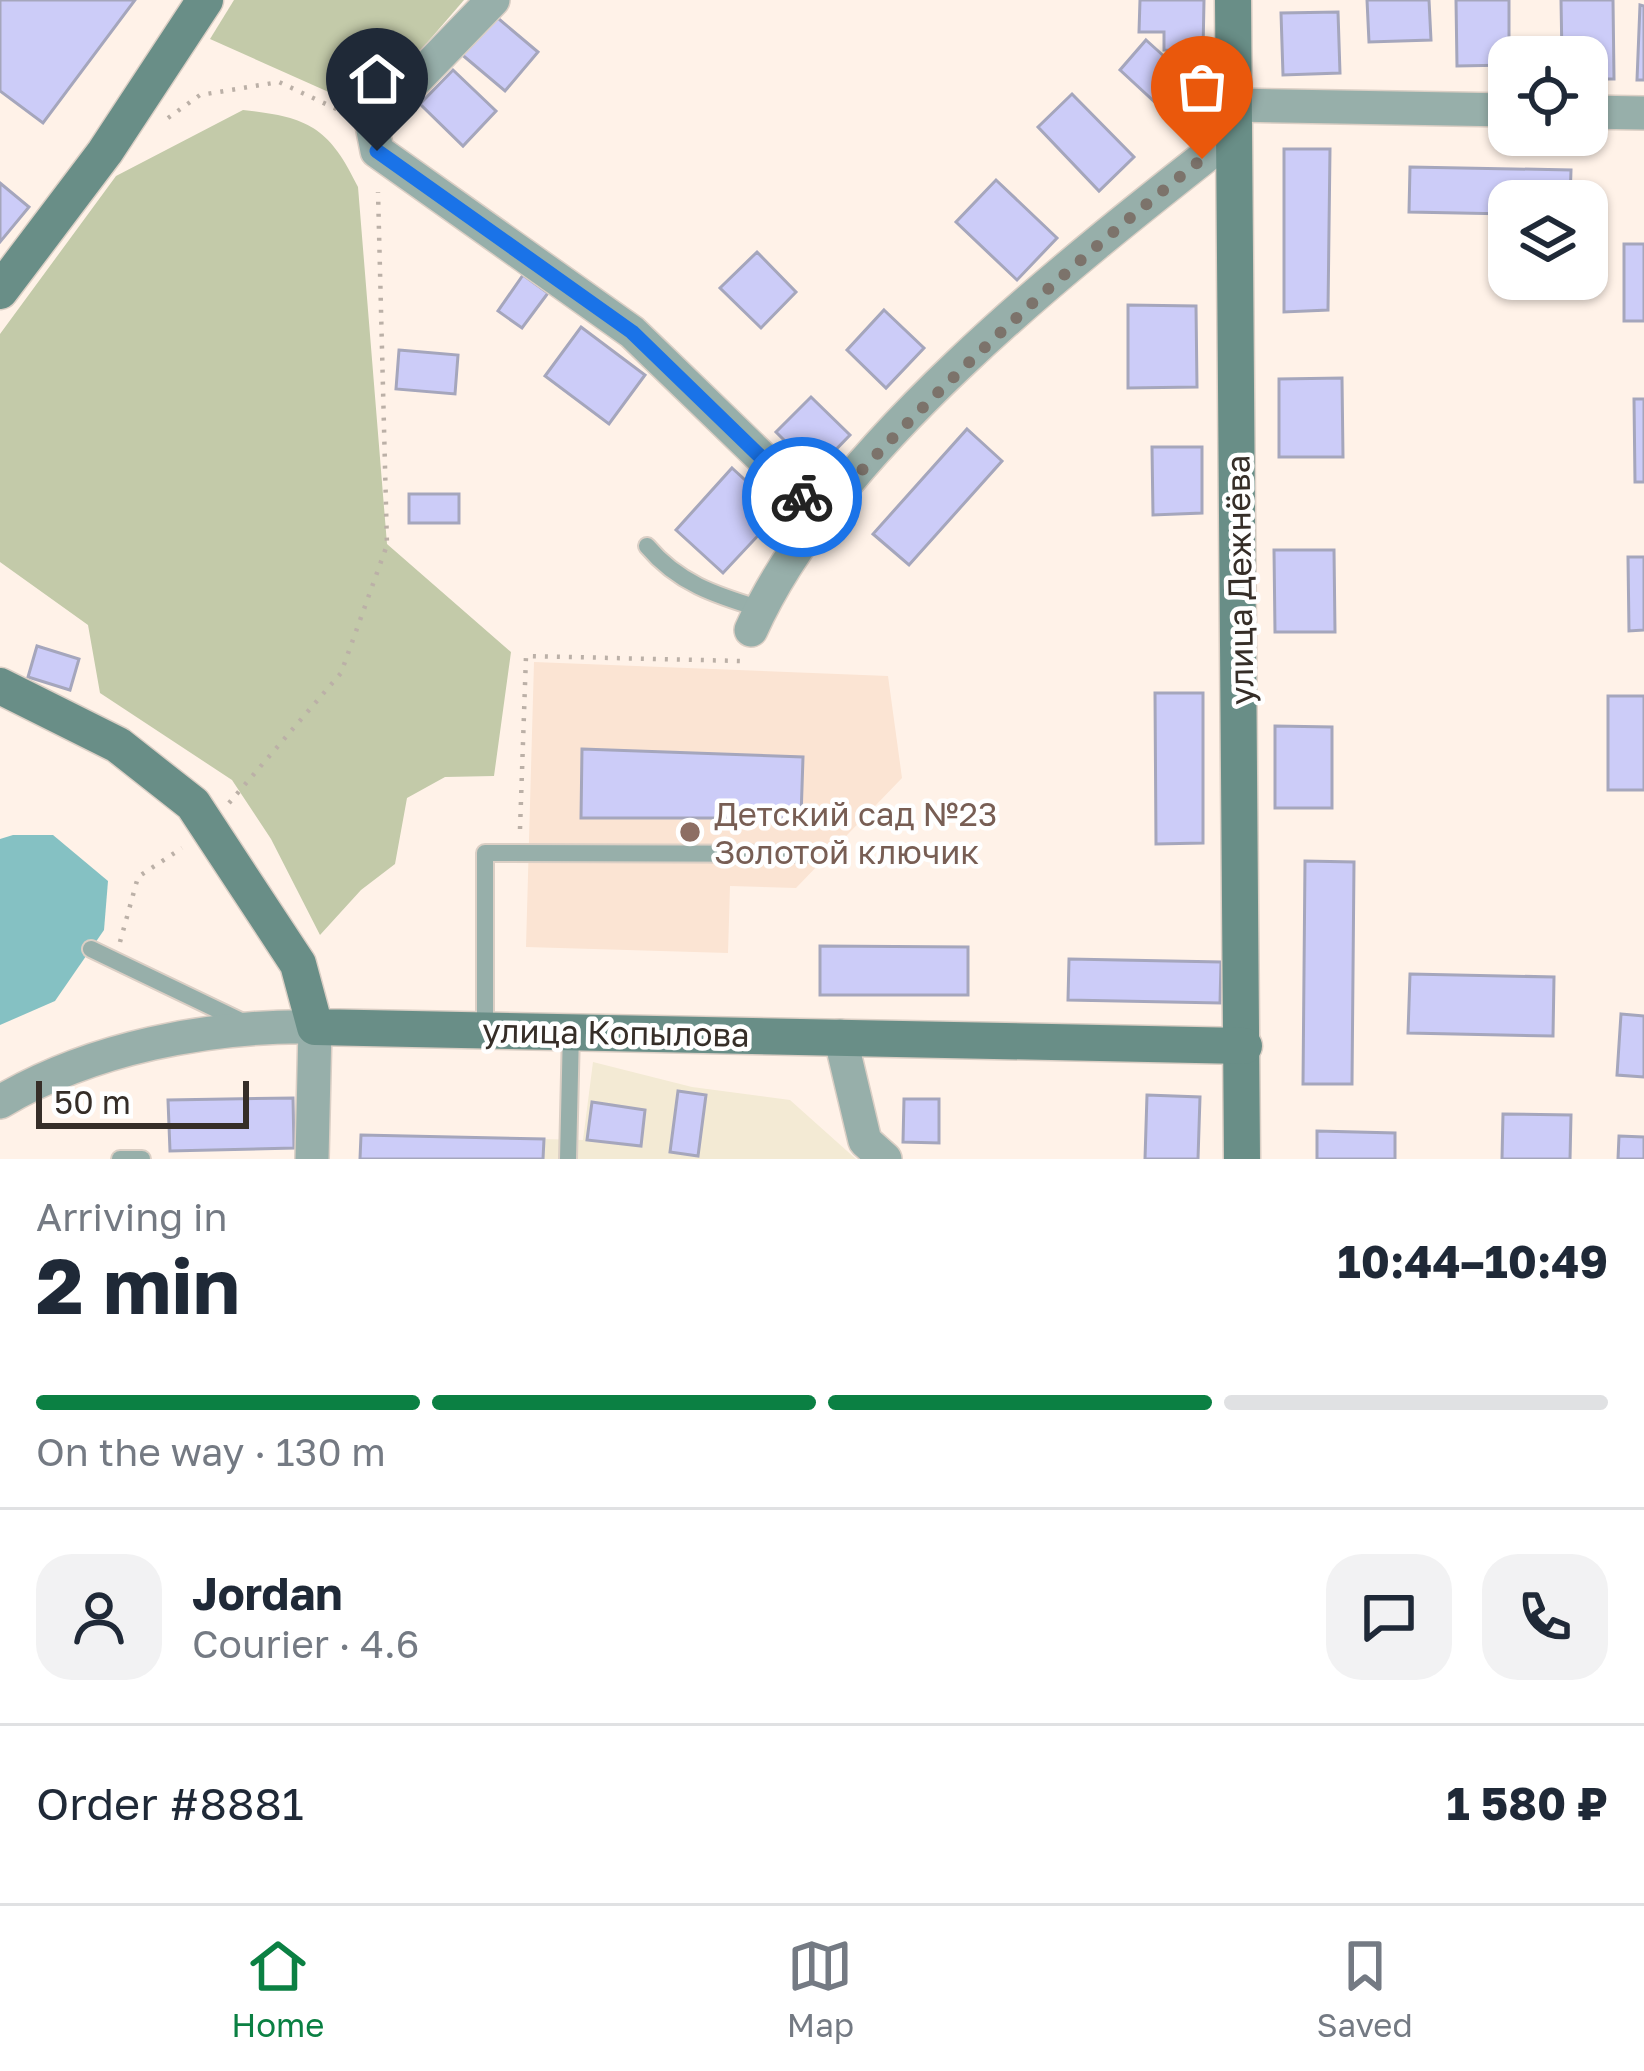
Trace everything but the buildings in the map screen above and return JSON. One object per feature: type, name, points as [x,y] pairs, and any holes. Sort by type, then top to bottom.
[{"type":"street","points":[[0,291],[105,152],[205,0]]},
{"type":"street","points":[[493,0],[374,138],[632,332],[821,514]]},
{"type":"street","name":"улица Дежнёва","points":[[1233,0],[1242,1159]]},
{"type":"street","points":[[756,619],[821,514],[940,385],[1235,119],[1488,111]]},
{"type":"street","points":[[1608,112],[1644,113]]},
{"type":"street","points":[[0,686],[118,745],[193,804],[298,964],[314,1027],[312,1159]]},
{"type":"street","name":"улица Копылова","points":[[0,1102],[46,1075],[116,1053],[257,1029],[1244,1046]]},
{"type":"street","points":[[840,1036],[865,1141],[886,1159]]},
{"type":"lane","points":[[647,546],[669,572],[756,619]]},
{"type":"lane","points":[[485,1030],[485,853],[806,854]]},
{"type":"lane","points":[[91,949],[257,1029]]},
{"type":"lane","points":[[568,1159],[571,1031]]},
{"type":"lane","points":[[120,1159],[142,1159]]},
{"type":"path","points":[[112,959],[128,929],[137,877],[207,826],[280,749],[341,673],[388,544],[374,138],[279,82],[200,95],[154,128]]},
{"type":"path","points":[[519,853],[526,656],[751,662],[756,619]]},
{"type":"shaded area","name":"Детский сад №23 Золотой ключик","points":[[534,662],[888,676],[902,778],[796,888],[730,886],[728,953],[526,947]]},
{"type":"shaded area","points":[[593,1062],[692,1087],[790,1100],[856,1159],[360,1159],[361,1135],[583,1140]]},
{"type":"green space","points":[[234,0],[464,0],[369,110],[210,39]]},
{"type":"green space","points":[[243,110],[284,117],[314,129],[337,151],[358,187],[387,544],[511,652],[494,776],[445,777],[407,798],[395,864],[361,890],[320,935],[271,839],[232,780],[100,693],[88,625],[0,562],[0,334],[116,176]]},
{"type":"water","points":[[53,835],[108,881],[104,930],[55,1001],[0,1025],[0,839]]},
{"type":"way so far","points":[[802,497],[821,514],[940,385],[1103,237],[1202,159]]},
{"type":"place","name":"Детский сад №23 Золотой ключик","points":[[690,832]]},
{"type":"route","points":[[377,151],[632,332],[802,497]]}]
